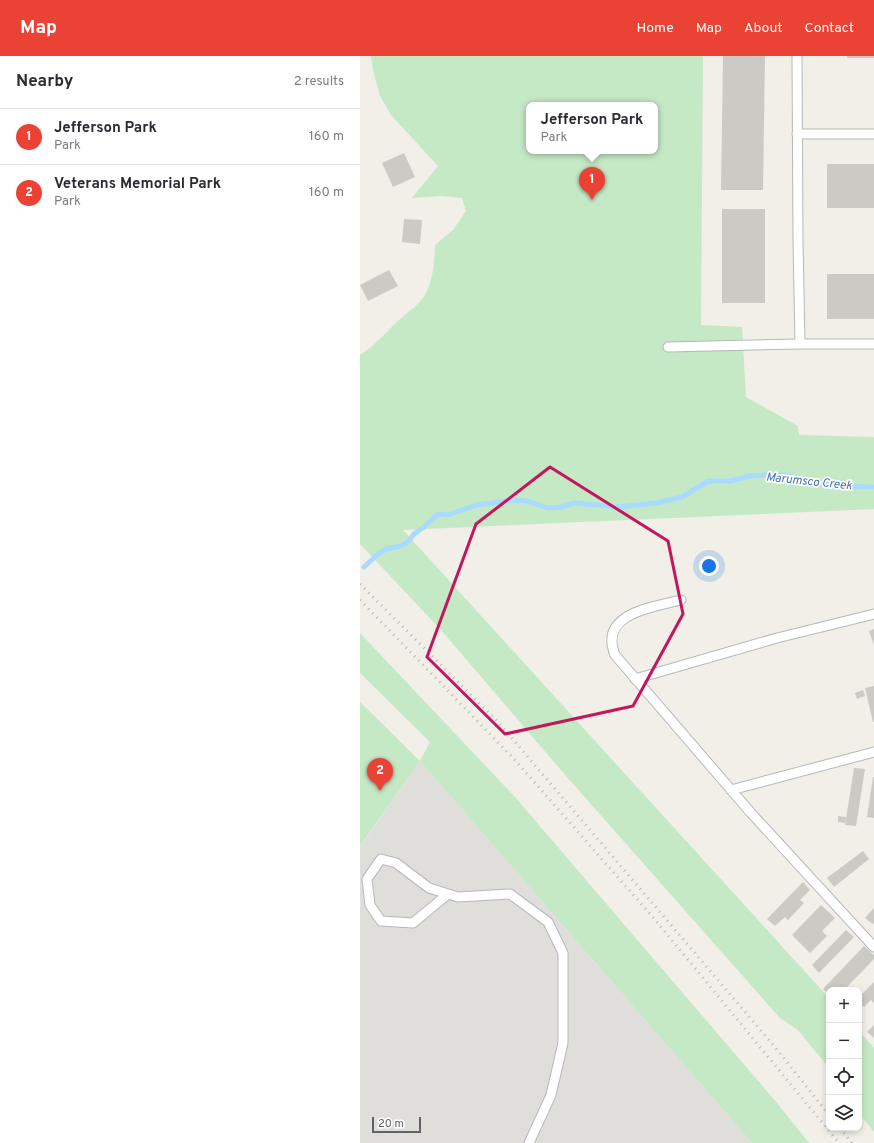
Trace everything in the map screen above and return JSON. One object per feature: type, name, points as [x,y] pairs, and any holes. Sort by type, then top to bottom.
[{"type":"lane","points":[[797,56],[800,344]]},
{"type":"lane","points":[[797,134],[874,134]]},
{"type":"lane","points":[[668,347],[874,344]]},
{"type":"lane","points":[[681,600],[633,613],[624,618],[616,626],[612,636],[613,651],[618,660],[731,790],[874,947]]},
{"type":"lane","points":[[635,679],[777,638],[874,614]]},
{"type":"lane","points":[[731,790],[874,752]]},
{"type":"lane","points":[[448,894],[412,923],[381,921],[370,905],[367,879],[381,859],[396,863],[429,888],[458,897],[510,894],[548,922],[563,954],[563,1043],[551,1095],[529,1143]]},
{"type":"highlighted area","points":[[550,467],[668,541],[683,614],[633,706],[505,734],[427,657],[476,524]]},
{"type":"shaded area","points":[[420,761],[752,1143],[360,1143],[360,847]]},
{"type":"green space","points":[[371,56],[703,56],[701,325],[742,327],[746,397],[798,426],[799,435],[874,437],[874,509],[403,530],[826,995],[826,1064],[798,1030],[780,1018],[560,769],[441,630],[360,544],[360,355],[376,343],[399,320],[415,307],[425,295],[431,280],[435,245],[453,230],[466,211],[462,198],[442,196],[412,198],[438,166],[391,115],[380,96]]},
{"type":"green space","points":[[360,633],[515,797],[777,1103],[809,1143],[752,1143],[420,761],[430,742],[360,673]]},
{"type":"green space","points":[[360,702],[420,761],[360,846]]},
{"type":"green space","points":[[862,1034],[874,1048],[874,1132],[862,1117]]},
{"type":"building","points":[[723,56],[765,56],[763,190],[721,190]]},
{"type":"building","points":[[847,56],[874,56],[874,58],[847,58]]},
{"type":"building","points":[[404,153],[415,177],[393,187],[382,163]]},
{"type":"building","points":[[827,164],[874,164],[874,208],[827,208]]},
{"type":"building","points":[[722,209],[765,209],[765,303],[722,303]]},
{"type":"building","points":[[404,219],[422,220],[420,244],[402,242]]},
{"type":"building","points":[[389,270],[398,286],[368,301],[360,285]]},
{"type":"building","points":[[827,274],[874,274],[874,319],[827,319]]},
{"type":"building","points":[[874,629],[874,645],[869,631]]},
{"type":"building","points":[[874,686],[874,722],[873,722],[865,688]]},
{"type":"building","points":[[863,690],[865,696],[857,699],[855,693]]},
{"type":"building","points":[[854,768],[865,769],[856,826],[845,825]]},
{"type":"building","points":[[874,777],[874,818],[867,817]]},
{"type":"building","points":[[838,816],[846,817],[845,823],[838,822]]},
{"type":"building","points":[[863,851],[869,859],[834,887],[827,878]]},
{"type":"building","points":[[803,882],[810,890],[800,900],[804,903],[788,920],[785,917],[775,926],[767,919]]},
{"type":"building","points":[[821,905],[835,918],[822,931],[827,936],[810,953],[792,935]]},
{"type":"building","points":[[874,908],[874,923],[873,924],[865,918]]},
{"type":"building","points":[[846,930],[854,937],[819,973],[812,965]]},
{"type":"building","points":[[864,946],[874,955],[874,959],[847,987],[826,987],[826,992],[823,989]]},
{"type":"building","points":[[874,982],[874,1003],[871,1000],[864,1007],[862,1005],[862,994]]},
{"type":"building","points":[[874,1025],[874,1038],[867,1032]]},
{"type":"waterway","name":"Marumsco Creek","points":[[364,567],[386,549],[400,546],[408,542],[414,534],[438,514],[448,515],[477,505],[514,500],[527,501],[548,508],[561,507],[574,503],[618,507],[656,503],[682,497],[708,481],[730,481],[750,476],[768,475],[784,475],[837,486],[874,487]]},
{"type":"railway","points":[[360,584],[498,722],[775,1047],[826,1111]]},
{"type":"railway","points":[[360,600],[515,760],[657,922],[839,1143]]},
{"type":"railway","points":[[842,1131],[852,1143]]},
{"type":"place","name":"Jefferson Park","points":[[592,200]]},
{"type":"place","name":"Veterans Memorial Park","points":[[380,791]]}]
